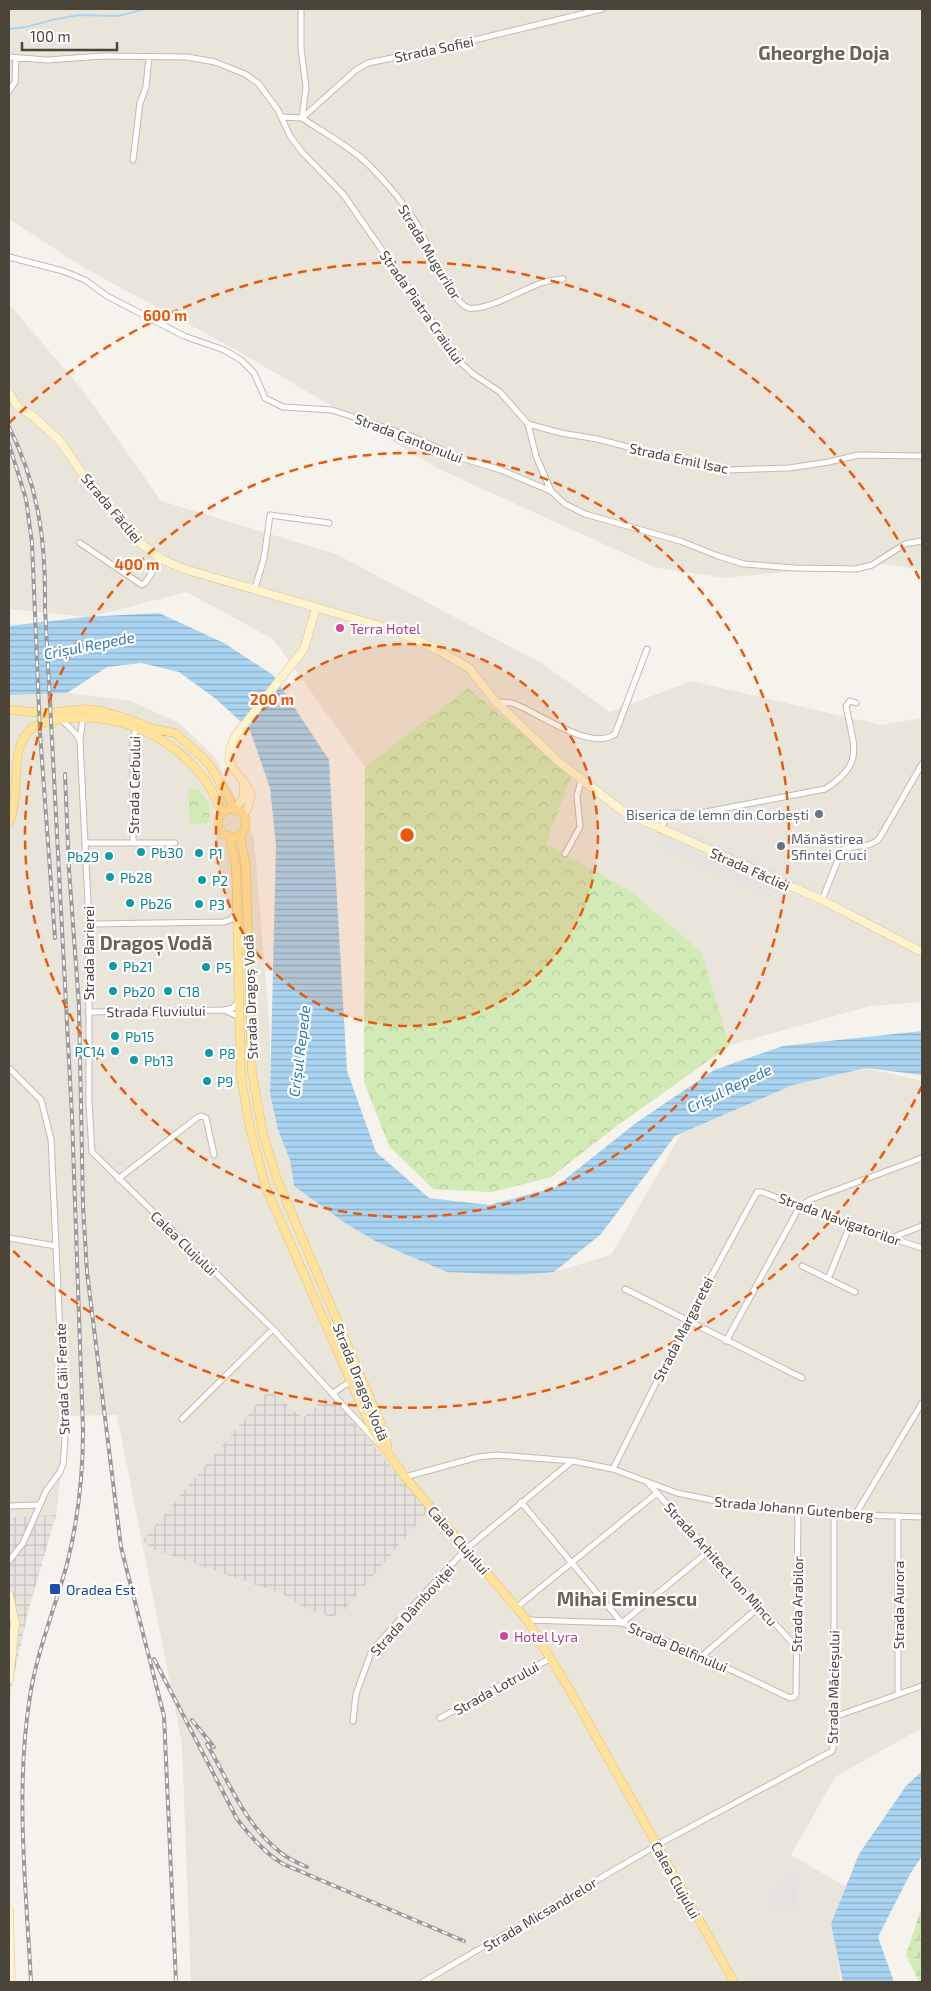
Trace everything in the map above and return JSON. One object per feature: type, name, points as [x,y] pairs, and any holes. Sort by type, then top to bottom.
[{"type":"main road","points":[[9,710],[45,713],[86,710],[102,711],[132,720],[150,728],[175,733],[211,766],[234,809],[243,815]]},
{"type":"main road","name":"Strada Dragoș Vodă","points":[[9,819],[14,804],[18,754],[23,738],[39,723],[83,716],[118,721],[166,742],[183,755],[204,778],[217,798],[222,813],[218,825],[222,832],[229,836],[236,866],[241,1078],[250,1128],[266,1188],[345,1366],[372,1432],[387,1451]]},
{"type":"main road","points":[[222,813],[234,809]]},
{"type":"main road","name":"Strada Dragoș Vodă","points":[[243,815],[245,828],[240,834],[246,866],[252,1072],[263,1134],[277,1179],[381,1424],[387,1444],[387,1451]]},
{"type":"main road","points":[[229,836],[240,834]]},
{"type":"main road","points":[[345,1366],[351,1368],[355,1364]]},
{"type":"main road","points":[[351,1381],[357,1380],[360,1383],[374,1418],[381,1424]]},
{"type":"main road","name":"Calea Clujului","points":[[387,1451],[406,1477],[527,1620],[551,1658],[734,1982]]},
{"type":"street","points":[[282,117],[302,118],[306,87],[300,9]]},
{"type":"street","name":"Strada Sofiei","points":[[302,118],[356,70],[368,63],[450,46],[602,9]]},
{"type":"street","name":"Strada Piatra Craiului","points":[[9,57],[47,60],[103,56],[187,57],[215,62],[245,74],[258,83],[282,117],[290,136],[302,152],[343,194],[460,362],[473,374],[500,392],[528,424],[536,456],[551,491],[566,504],[585,514],[680,541],[744,564],[795,568],[856,569],[872,565],[905,544],[922,540]]},
{"type":"street","points":[[133,160],[140,103],[146,87],[149,56]]},
{"type":"street","points":[[9,92],[15,82],[16,58]]},
{"type":"street","name":"Strada Mugurilor","points":[[302,118],[359,156],[392,191],[417,224],[448,286],[459,302],[468,308],[477,308],[514,296],[540,283],[563,279]]},
{"type":"street","name":"Strada Cantonului","points":[[9,257],[63,271],[85,280],[107,296],[184,336],[224,350],[241,360],[254,373],[265,398],[276,404],[283,407],[332,410],[413,437],[458,457],[501,470],[551,491]]},
{"type":"street","points":[[9,393],[18,407],[9,408]]},
{"type":"street","name":"Strada Făcliei","points":[[18,407],[40,422],[60,441],[79,469],[135,539],[161,559],[184,569],[397,630],[440,650],[469,668],[496,702],[559,762],[581,781],[624,812],[660,830],[822,900],[922,952]]},
{"type":"street","name":"Strada Emil Isac","points":[[528,424],[561,433],[597,439],[694,464],[727,470],[789,468],[829,462],[858,455],[922,456]]},
{"type":"street","points":[[255,588],[264,558],[270,515],[329,523]]},
{"type":"street","points":[[80,543],[142,585],[161,559]]},
{"type":"street","points":[[243,815],[248,808],[251,794],[234,770],[229,750],[236,736],[304,649],[316,608]]},
{"type":"street","points":[[496,702],[513,704],[576,733],[598,739],[610,738],[615,734],[646,649]]},
{"type":"street","points":[[660,830],[666,818],[671,814],[678,813],[690,816],[824,789],[838,781],[847,772],[853,759],[854,746],[846,706],[850,700],[856,703]]},
{"type":"street","name":"Strada Barierei","points":[[83,716],[80,741],[89,924],[89,1103],[92,1152],[100,1161]]},
{"type":"street","points":[[62,719],[80,741]]},
{"type":"street","name":"Strada Cerbului","points":[[133,843],[133,739],[136,728]]},
{"type":"street","points":[[822,900],[842,850],[850,846],[869,846],[879,839],[922,764]]},
{"type":"street","points":[[565,854],[580,827],[577,796],[581,781]]},
{"type":"street","points":[[234,809],[243,798],[245,792],[244,782]]},
{"type":"street","points":[[230,800],[239,799],[245,792]]},
{"type":"street","name":"Strada Cerbului","points":[[86,843],[175,843]]},
{"type":"street","points":[[89,924],[224,922],[232,919],[237,909]]},
{"type":"street","points":[[224,922],[231,925],[238,932]]},
{"type":"street","points":[[224,1010],[233,1008],[239,1001]]},
{"type":"street","points":[[224,1010],[240,1017]]},
{"type":"street","name":"Strada Fluviului","points":[[88,1012],[224,1010]]},
{"type":"street","points":[[9,1068],[41,1100],[45,1112],[53,1155],[56,1246],[9,1238]]},
{"type":"street","points":[[118,1179],[198,1116],[206,1118],[214,1155]]},
{"type":"street","points":[[726,1341],[800,1206],[812,1199],[922,1158]]},
{"type":"street","name":"Calea Clujului","points":[[100,1161],[273,1329],[375,1441],[387,1451]]},
{"type":"street","name":"Strada Navigatorilor","points":[[757,1192],[762,1192],[850,1225],[922,1248]]},
{"type":"street","name":"Strada Margaretei","points":[[613,1469],[687,1321],[757,1192]]},
{"type":"street","points":[[828,1279],[850,1225]]},
{"type":"street","points":[[891,1238],[922,1226]]},
{"type":"street","name":"Strada Căii Ferate","points":[[9,1561],[23,1543],[38,1505],[60,1472],[63,1464],[65,1442],[56,1246]]},
{"type":"street","points":[[802,1266],[855,1292]]},
{"type":"street","points":[[625,1289],[802,1378]]},
{"type":"street","points":[[182,1419],[273,1329]]},
{"type":"street","points":[[333,1393],[351,1381]]},
{"type":"street","points":[[856,1515],[922,1403]]},
{"type":"street","name":"Strada Johann Gutenberg","points":[[406,1477],[478,1457],[497,1455],[573,1461],[613,1469],[677,1493],[736,1505],[834,1514],[922,1518]]},
{"type":"street","name":"Strada Dâmboviței","points":[[353,1721],[356,1694],[372,1650],[466,1548],[573,1461]]},
{"type":"street","name":"Strada Arhitect Ion Mincu","points":[[646,1481],[796,1648]]},
{"type":"street","points":[[517,1607],[657,1493]]},
{"type":"street","points":[[521,1502],[622,1623],[709,1551]]},
{"type":"street","points":[[9,1506],[38,1505]]},
{"type":"street","name":"Strada Arabilor","points":[[794,1697],[796,1694],[798,1511]]},
{"type":"street","name":"Strada Măcieșului","points":[[657,1845],[832,1751],[834,1716],[834,1514]]},
{"type":"street","name":"Strada Aurora","points":[[898,1517],[898,1693]]},
{"type":"street","points":[[9,1595],[16,1624],[9,1680]]},
{"type":"street","points":[[702,1656],[759,1607]]},
{"type":"street","name":"Strada Delfinului","points":[[527,1620],[622,1623],[702,1656],[790,1698],[794,1697]]},
{"type":"street","name":"Strada Lotrului","points":[[440,1718],[551,1658]]},
{"type":"street","points":[[834,1716],[922,1686]]},
{"type":"street","name":"Strada Micsandrelor","points":[[422,1982],[657,1845]]},
{"type":"street","points":[[9,1911],[11,1982]]},
{"type":"shaded area","points":[[9,9],[922,9],[922,570],[877,563],[724,578],[654,567],[441,470],[238,351],[86,269],[9,219]]},
{"type":"shaded area","points":[[9,304],[85,393],[161,501],[336,554],[543,664],[610,712],[691,681],[881,725],[922,718],[922,1002],[870,1006],[730,1045],[618,1125],[551,1177],[492,1192],[433,1189],[389,1146],[365,767],[274,640],[187,592],[89,617],[9,609]]},
{"type":"shaded area","points":[[67,693],[131,701],[179,723],[216,758],[254,838],[270,1031],[270,1094],[278,1130],[290,1160],[294,1186],[345,1223],[377,1242],[447,1272],[554,1272],[611,1255],[681,1134],[793,1085],[866,1068],[922,1081],[922,1728],[835,1777],[791,1855],[848,1888],[835,1937],[841,1982],[191,1982],[182,1744],[117,1415],[68,1416],[56,1515],[9,1517],[9,694]]},
{"type":"shaded area","points":[[672,826],[819,890],[814,893],[669,830]]},
{"type":"shaded area","points":[[662,834],[787,890],[768,897],[663,849]]},
{"type":"shaded area","points":[[269,1390],[303,1418],[330,1394],[428,1511],[344,1610],[332,1617],[307,1609],[285,1595],[153,1549],[143,1540]]},
{"type":"shaded area","points":[[56,1515],[28,1612],[11,1689],[9,1721],[9,1517]]},
{"type":"shaded area","points":[[789,1874],[798,1877],[795,1908],[769,1905],[769,1894]]},
{"type":"green space","points":[[468,688],[572,774],[546,844],[630,891],[701,952],[730,1045],[618,1125],[551,1177],[492,1192],[433,1189],[389,1146],[364,1082],[365,767]]},
{"type":"green space","points":[[188,789],[198,789],[207,801],[210,813],[209,823],[190,824]]},
{"type":"green space","points":[[922,1906],[922,1982],[919,1982],[906,1955]]},
{"type":"water","name":"Crișul Repede","points":[[159,613],[224,643],[273,675],[329,760],[347,1071],[376,1152],[429,1198],[489,1205],[554,1188],[636,1123],[714,1070],[783,1046],[922,1031],[922,1075],[866,1068],[793,1085],[675,1136],[601,1234],[554,1272],[519,1275],[447,1272],[377,1242],[345,1223],[294,1186],[290,1160],[278,1130],[270,1094],[276,845],[270,788],[250,730],[216,699],[179,672],[141,663],[107,667],[67,693],[9,695],[9,626],[85,617]]},
{"type":"water","points":[[922,1771],[922,1856],[910,1874],[878,1937],[894,1982],[843,1982],[831,1924],[859,1854],[906,1786]]},
{"type":"waterway","points":[[9,29],[79,15],[118,16],[145,9]]},
{"type":"railway","points":[[9,427],[19,449],[34,493],[39,515],[44,560],[72,1117],[83,1430],[81,1481],[74,1531],[67,1564],[33,1679],[26,1731],[22,1803],[31,1982]]},
{"type":"railway","points":[[9,444],[26,499],[32,543],[40,733],[55,938]]},
{"type":"railway","points":[[65,774],[69,870],[79,1006],[83,1206],[87,1272],[121,1547],[164,1716],[176,1982]]},
{"type":"railway","points":[[154,1659],[237,1819],[264,1849],[283,1864],[464,1941]]},
{"type":"railway","points":[[192,1720],[214,1747]]},
{"type":"railway","points":[[207,1744],[247,1816],[257,1829],[283,1854],[307,1867]]},
{"type":"place","name":"Terra Hotel","points":[[340,628]]},
{"type":"place","name":"Biserica de lemn din Corbești","points":[[819,814]]},
{"type":"place","name":"Mănăstirea Sfintei Cruci","points":[[781,846]]},
{"type":"place","name":"Pb30","points":[[141,852]]},
{"type":"place","name":"P1","points":[[199,853]]},
{"type":"place","name":"Pb29","points":[[109,856]]},
{"type":"place","name":"Pb28","points":[[110,877]]},
{"type":"place","name":"P2","points":[[202,880]]},
{"type":"place","name":"Pb26","points":[[130,903]]},
{"type":"place","name":"P3","points":[[199,904]]},
{"type":"place","name":"Pb21","points":[[113,966]]},
{"type":"place","name":"P5","points":[[206,967]]},
{"type":"place","name":"Pb20","points":[[113,991]]},
{"type":"place","name":"C18","points":[[168,991]]},
{"type":"place","name":"Pb15","points":[[115,1036]]},
{"type":"place","name":"PC14","points":[[115,1051]]},
{"type":"place","name":"P8","points":[[209,1053]]},
{"type":"place","name":"Pb13","points":[[134,1060]]},
{"type":"place","name":"P9","points":[[207,1081]]},
{"type":"place","name":"Oradea Est","points":[[55,1589]]},
{"type":"place","name":"Hotel Lyra","points":[[504,1636]]},
{"type":"district","name":"Gheorghe Doja","points":[[824,52]]},
{"type":"district","name":"Dragoș Vodă","points":[[156,942]]},
{"type":"district","name":"Mihai Eminescu","points":[[627,1598]]}]
